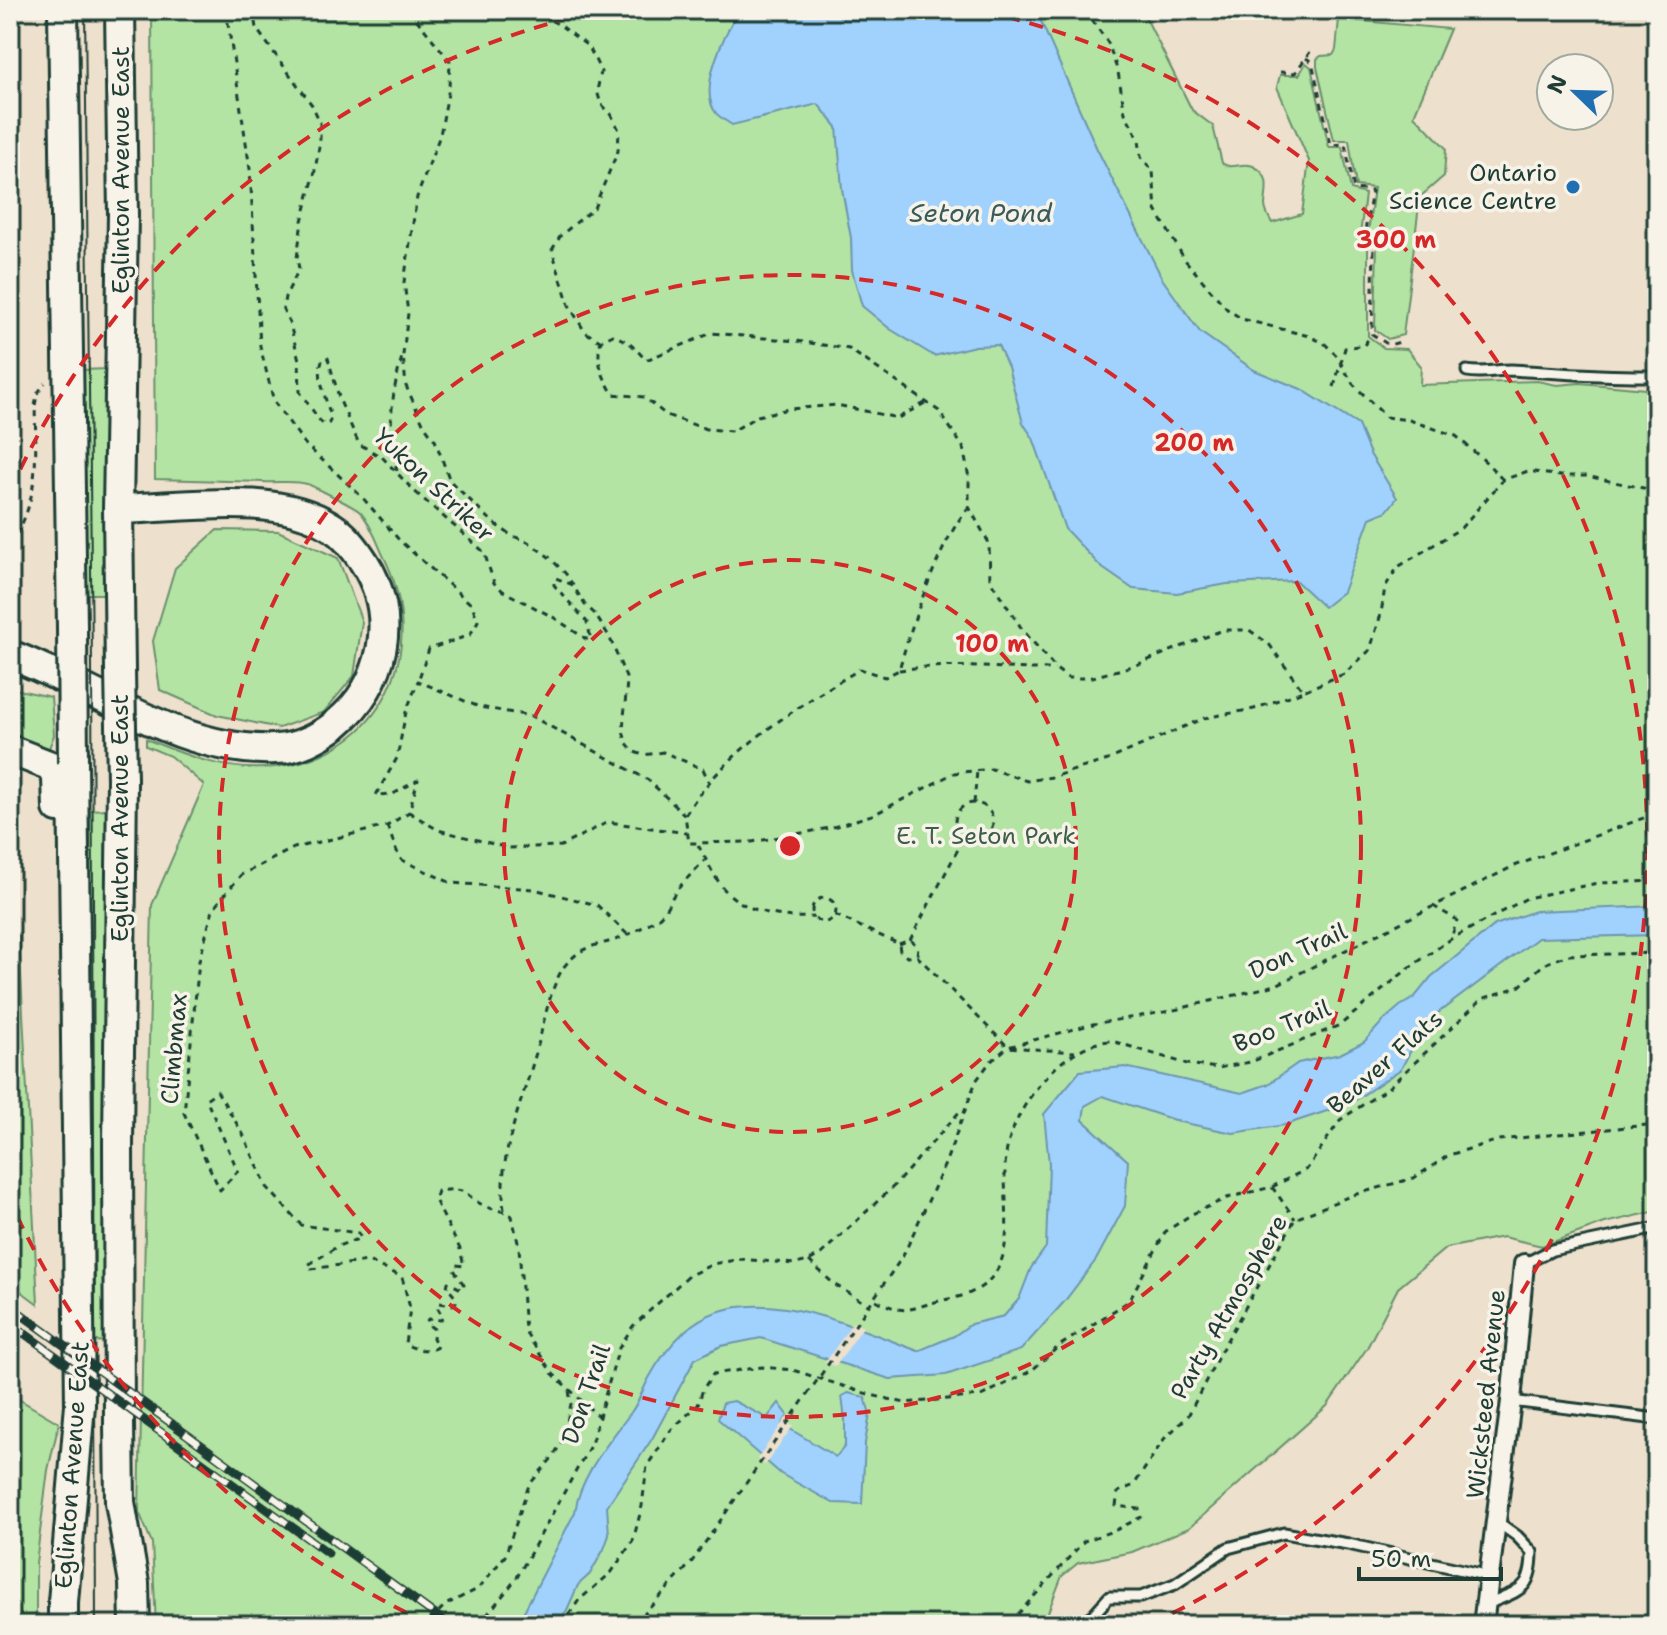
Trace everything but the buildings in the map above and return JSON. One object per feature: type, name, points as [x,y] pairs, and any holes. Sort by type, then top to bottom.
[{"type":"main road","name":"Eglinton Avenue East","points":[[63,10],[80,1405],[63,1625]]},
{"type":"main road","name":"Eglinton Avenue East","points":[[120,10],[123,215],[118,509],[122,780],[119,1424],[120,1502],[134,1583],[135,1625]]},
{"type":"main road","points":[[10,655],[166,727],[203,740],[254,749],[279,750],[324,733],[363,696],[381,656],[385,631],[382,604],[372,575],[352,543],[330,526],[285,508],[239,505],[118,509]]},
{"type":"main road","points":[[10,750],[51,766],[57,778],[65,933],[76,1017]]},
{"type":"street","name":"Wicksteed Avenue","points":[[1483,1625],[1511,1401],[1524,1264]]},
{"type":"lane","points":[[1467,371],[1508,370],[1598,377],[1657,376]]},
{"type":"lane","points":[[1524,1264],[1552,1250],[1657,1228]]},
{"type":"lane","points":[[1511,1401],[1657,1419]]},
{"type":"lane","points":[[1485,1605],[1525,1586],[1532,1574],[1532,1552],[1496,1521]]},
{"type":"lane","points":[[1084,1625],[1109,1597],[1141,1597],[1175,1584],[1228,1548],[1284,1533],[1489,1576]]},
{"type":"path","points":[[226,10],[250,169],[260,346],[274,402],[305,444],[362,497],[400,541],[472,605],[478,621],[470,635],[429,649],[406,712],[397,758],[376,795],[393,794],[418,780],[409,812],[438,830],[509,848],[561,846],[608,822],[687,833]]},
{"type":"path","name":"Yukon Striker","points":[[253,10],[256,28],[312,105],[320,122],[314,176],[302,221],[297,258],[299,269],[285,297],[283,309],[299,360],[300,392],[320,421],[324,425],[329,423],[331,418],[320,377],[320,363],[324,357],[328,358],[340,401],[359,444],[383,458],[484,552],[494,583],[503,591],[591,639],[587,622],[554,585],[554,580],[556,578],[573,585]]},
{"type":"path","points":[[398,475],[390,438],[391,408],[403,355],[408,313],[404,282],[417,197],[440,135],[450,75],[450,61],[409,10]]},
{"type":"path","points":[[1085,10],[1108,43],[1118,72],[1125,113],[1139,139],[1141,157],[1153,171],[1156,210],[1185,260],[1227,309],[1242,319],[1324,343],[1353,384],[1386,417],[1409,420],[1456,436],[1503,480]]},
{"type":"path","points":[[531,11],[572,33],[589,47],[601,72],[597,91],[601,104],[611,114],[619,130],[618,151],[594,208],[561,235],[552,250],[569,305],[585,332],[601,341]]},
{"type":"path","points":[[1280,72],[1295,73],[1310,52]]},
{"type":"path","points":[[1306,58],[1312,62],[1331,145],[1345,144],[1354,189],[1372,191],[1363,243],[1374,244],[1372,334],[1364,345],[1345,348],[1334,387]]},
{"type":"path","points":[[10,195],[20,138]]},
{"type":"path","points":[[925,403],[898,418],[837,405],[788,409],[757,416],[733,431],[706,429],[666,415],[644,397],[613,394],[604,379],[597,354],[601,341],[613,335],[630,343],[646,360],[712,333],[849,349],[939,411],[963,447],[969,478],[969,507],[989,543],[990,580],[1022,629],[1056,669],[1068,678],[1089,678],[1136,665],[1223,630],[1249,630],[1269,644],[1303,691]]},
{"type":"path","points":[[1372,334],[1389,345],[1400,342]]},
{"type":"path","points":[[403,355],[406,386],[424,425],[435,440],[450,481],[496,525],[549,557],[609,636],[623,667],[628,689],[623,731],[626,742],[634,752],[644,755],[663,752],[703,769],[709,782]]},
{"type":"path","points":[[10,544],[26,516],[33,494],[37,394],[58,373],[69,372]]},
{"type":"path","points":[[1056,669],[1012,670],[933,665],[899,670],[885,677],[860,669],[767,729],[701,789],[685,815],[689,843],[752,842],[830,828],[875,814],[954,773],[992,769],[1027,781],[1052,777],[1108,760],[1204,718],[1254,709],[1344,674],[1370,650],[1386,585],[1398,567],[1461,528],[1503,480],[1528,471],[1586,476],[1657,491]]},
{"type":"path","points":[[899,670],[936,563],[959,518],[969,507]]},
{"type":"path","points":[[418,681],[479,707],[531,716],[648,780],[685,815]]},
{"type":"path","points":[[974,803],[977,771]]},
{"type":"path","points":[[974,803],[980,804],[991,814],[992,827],[979,840],[964,838],[956,828],[955,819],[962,808],[974,803]]},
{"type":"path","name":"Climbmax","points":[[409,812],[387,826],[294,848],[241,875],[213,909],[199,961],[184,1113],[220,1190],[238,1171],[206,1099],[217,1091],[243,1134],[267,1187],[301,1225],[358,1233],[361,1238],[338,1246],[308,1265],[311,1269],[368,1261],[402,1277],[410,1308],[405,1344],[415,1349],[436,1348],[434,1329],[426,1323],[428,1319],[441,1320],[443,1317],[437,1307],[440,1303],[452,1305],[456,1302],[447,1287],[448,1282],[461,1289],[464,1285],[454,1270],[456,1265],[464,1266],[460,1249],[435,1200],[438,1191],[456,1188],[468,1191],[486,1206],[504,1210]]},
{"type":"path","name":"Don Trail","points":[[1008,1047],[1093,1024],[1170,1011],[1276,985],[1512,867],[1657,813]]},
{"type":"path","points":[[387,826],[400,859],[451,883],[534,889],[597,905],[627,934]]},
{"type":"path","points":[[835,915],[899,944],[910,940],[964,838]]},
{"type":"path","points":[[697,844],[725,890],[744,904],[771,915],[814,917],[820,922],[827,922],[835,915]]},
{"type":"path","points":[[600,1418],[552,1373],[525,1331],[519,1247],[512,1216],[504,1210],[501,1186],[515,1114],[538,1045],[545,1009],[567,962],[584,949],[627,934],[659,917],[677,890],[706,859]]},
{"type":"path","name":"Boo Trail","points":[[875,1299],[905,1312],[973,1292],[988,1280],[1000,1264],[1004,1252],[1007,1226],[1006,1157],[1010,1140],[1045,1078],[1076,1052],[1099,1042],[1112,1041],[1187,1064],[1218,1068],[1251,1062],[1340,1025],[1409,968],[1451,939],[1527,898],[1598,883],[1657,881]]},
{"type":"path","points":[[814,917],[812,906],[821,899],[829,899],[834,904],[835,915]]},
{"type":"path","points":[[1433,906],[1457,920],[1451,939]]},
{"type":"path","points":[[910,940],[918,946],[917,956]]},
{"type":"path","points":[[899,944],[900,951],[907,957],[917,956]]},
{"type":"path","name":"Beaver Flats","points":[[562,1625],[579,1600],[611,1573],[633,1541],[642,1506],[647,1466],[671,1430],[698,1405],[703,1389],[713,1374],[762,1367],[793,1370],[905,1403],[981,1396],[1031,1371],[1059,1346],[1129,1301],[1165,1232],[1192,1214],[1227,1198],[1272,1187],[1307,1169],[1340,1120],[1388,1088],[1482,999],[1520,986],[1544,964],[1568,955],[1657,953]]},
{"type":"path","points":[[917,956],[1008,1047],[1076,1052]]},
{"type":"path","points":[[634,1625],[691,1563],[871,1306],[911,1240],[945,1164],[963,1107],[976,1081],[990,1062],[1008,1047]]},
{"type":"path","points":[[871,1306],[835,1285],[809,1261],[821,1254],[894,1186],[963,1107]]},
{"type":"path","name":"Party Atmosphere","points":[[1012,1625],[1018,1614],[1084,1541],[1141,1517],[1139,1509],[1116,1506],[1118,1492],[1134,1485],[1164,1439],[1188,1416],[1295,1219],[1350,1196],[1414,1178],[1449,1155],[1499,1140],[1657,1124]]},
{"type":"path","points":[[1272,1187],[1295,1219]]},
{"type":"path","name":"Don Trail","points":[[479,1625],[516,1579],[591,1444],[619,1348],[633,1326],[688,1276],[713,1264],[741,1259],[796,1264],[809,1261]]},
{"type":"path","points":[[419,1625],[434,1617],[445,1605],[478,1589],[495,1572],[505,1556],[529,1485],[553,1457],[563,1439],[571,1404],[569,1389]]},
{"type":"green space","name":"E. T. Seton Park","points":[[152,10],[1142,10],[1192,110],[1213,126],[1222,163],[1253,166],[1263,174],[1266,183],[1265,208],[1272,223],[1302,214],[1309,161],[1277,87],[1280,75],[1299,75],[1306,63],[1311,67],[1329,147],[1342,147],[1351,190],[1365,194],[1359,244],[1368,247],[1368,336],[1384,348],[1407,349],[1421,366],[1420,385],[1537,381],[1557,385],[1580,383],[1657,390],[1657,1211],[1605,1223],[1542,1246],[1503,1237],[1446,1248],[1398,1288],[1367,1348],[1327,1406],[1189,1528],[1132,1552],[1078,1563],[1062,1576],[1043,1625],[156,1625],[152,1543],[139,1512],[152,905],[204,785],[170,756],[146,746],[146,739],[193,757],[241,768],[275,767],[313,758],[344,742],[369,719],[388,692],[398,660],[402,626],[397,591],[383,555],[367,521],[351,506],[302,483],[155,479]]},
{"type":"green space","points":[[1339,19],[1450,29],[1414,115],[1446,148],[1444,176],[1420,197],[1403,335],[1388,339],[1375,330],[1377,243],[1367,240],[1374,188],[1356,186],[1349,140],[1334,140],[1317,67],[1317,59],[1333,55],[1336,50]]},
{"type":"green space","points":[[108,369],[107,594],[85,594],[82,370]]},
{"type":"green space","points":[[217,530],[278,531],[338,558],[362,622],[354,676],[324,712],[279,728],[217,715],[160,690],[153,641],[175,568]]},
{"type":"green space","points":[[10,688],[51,697],[54,735],[46,756],[10,736]]},
{"type":"green space","points":[[106,809],[109,1342],[92,1341],[90,810]]},
{"type":"green space","points":[[10,936],[19,936],[38,1304],[10,1283]]},
{"type":"green space","points":[[10,1394],[59,1423],[48,1470],[36,1563],[36,1625],[10,1625]]},
{"type":"water","name":"Seton Pond","points":[[739,10],[1036,10],[1097,149],[1163,280],[1200,332],[1254,370],[1301,389],[1358,425],[1370,454],[1397,498],[1387,511],[1370,518],[1343,592],[1324,607],[1296,581],[1227,584],[1177,593],[1133,589],[1101,567],[1065,529],[1033,438],[1023,423],[1008,367],[998,345],[975,346],[934,356],[890,329],[862,306],[852,270],[837,127],[818,104],[732,125],[716,113],[711,103],[711,76],[721,46]]},
{"type":"water","points":[[1657,906],[1657,935],[1538,938],[1426,1022],[1401,1069],[1351,1103],[1285,1125],[1233,1133],[1180,1122],[1103,1096],[1085,1106],[1083,1120],[1128,1161],[1125,1206],[1096,1260],[1021,1350],[946,1375],[890,1379],[761,1338],[721,1346],[695,1359],[652,1439],[607,1506],[609,1535],[604,1549],[590,1574],[578,1585],[567,1610],[555,1625],[517,1625],[575,1512],[583,1485],[598,1458],[634,1407],[665,1353],[686,1330],[711,1314],[739,1307],[769,1306],[800,1311],[832,1319],[918,1351],[954,1336],[971,1324],[1004,1316],[1019,1299],[1031,1268],[1046,1247],[1049,1164],[1044,1114],[1080,1071],[1125,1067],[1242,1093],[1268,1084],[1298,1063],[1340,1054],[1364,1042],[1384,1020],[1414,998],[1431,977],[1495,925],[1535,911]]},
{"type":"water","points":[[848,1393],[865,1397],[870,1414],[865,1443],[862,1504],[833,1503],[781,1474],[718,1419],[723,1403],[734,1401],[767,1418],[779,1403],[788,1415],[782,1424],[836,1457],[845,1446],[842,1396]]},
{"type":"pier","points":[[853,1322],[863,1327],[836,1366],[825,1363]]},
{"type":"pier","points":[[788,1415],[791,1418],[788,1423],[793,1426],[765,1465],[757,1459]]},
{"type":"tram line","points":[[85,10],[92,664],[96,1625]]},
{"type":"railway","points":[[10,1306],[449,1625]]},
{"type":"railway","points":[[10,1323],[328,1553]]},
{"type":"place","name":"Ontario Science Centre","points":[[1573,187]]}]
